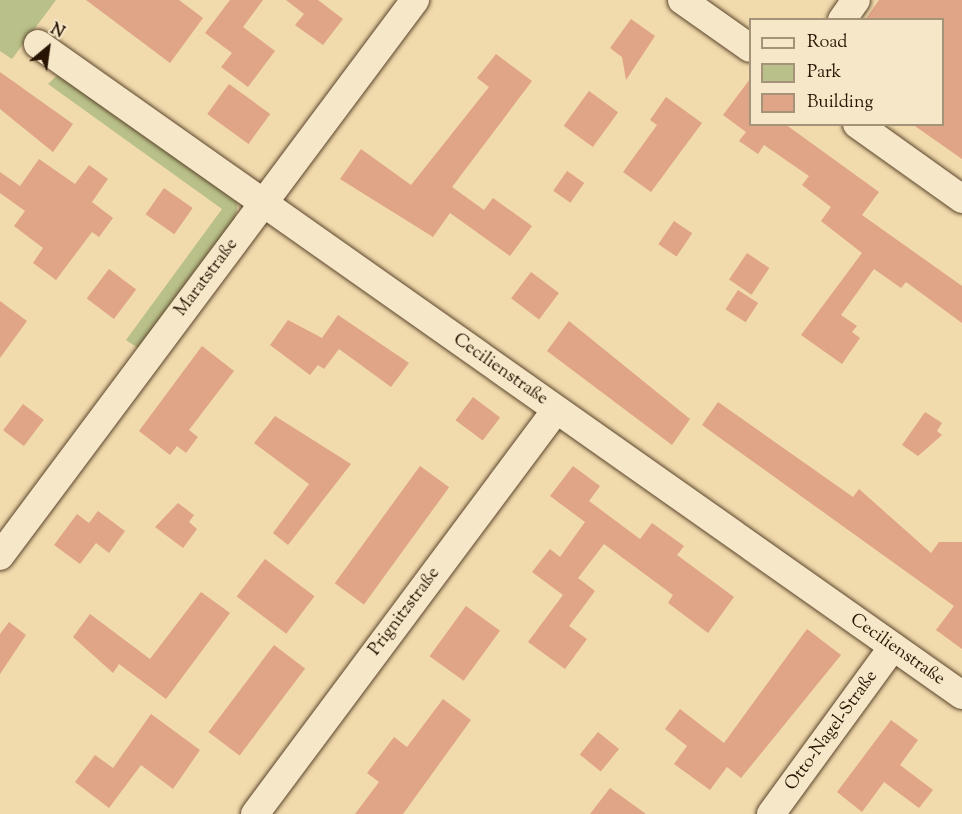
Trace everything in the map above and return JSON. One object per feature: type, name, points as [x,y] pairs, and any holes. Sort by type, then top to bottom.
[{"type":"street","name":"Maratstraße","points":[[0,556],[415,0]]},
{"type":"street","points":[[682,0],[749,47]]},
{"type":"street","points":[[843,18],[856,0]]},
{"type":"street","name":"Cecilienstraße","points":[[38,44],[962,695]]},
{"type":"street","points":[[860,126],[962,200]]},
{"type":"street","name":"Prignitzstraße","points":[[255,814],[556,410]]},
{"type":"street","name":"Otto-Nagel-Straße","points":[[771,814],[893,647]]},
{"type":"green space","points":[[0,0],[56,0],[12,59],[0,51]]},
{"type":"green space","points":[[61,72],[238,203],[235,218],[138,348],[126,340],[222,209],[48,84]]},
{"type":"building","points":[[86,0],[179,0],[203,18],[170,63]]},
{"type":"building","points":[[230,0],[263,0],[243,27],[275,51],[248,87],[221,67],[232,53],[205,33]]},
{"type":"building","points":[[286,0],[318,0],[343,19],[323,45],[295,25],[304,14]]},
{"type":"building","points":[[879,0],[962,0],[962,159],[915,126],[944,126],[944,18],[866,18]]},
{"type":"building","points":[[631,19],[655,36],[626,80],[622,57],[610,48]]},
{"type":"building","points":[[496,54],[532,81],[452,187],[484,210],[493,198],[532,226],[510,256],[450,213],[433,237],[340,179],[361,149],[411,185],[489,87],[477,78]]},
{"type":"building","points":[[0,72],[73,124],[53,152],[0,109]]},
{"type":"building","points":[[749,80],[749,126],[788,126],[879,192],[862,215],[962,286],[962,323],[906,282],[901,288],[874,269],[841,315],[857,326],[852,332],[860,338],[842,364],[801,335],[862,253],[821,221],[831,207],[802,185],[809,176],[764,145],[758,154],[739,141],[746,132],[723,115]]},
{"type":"building","points":[[229,84],[270,114],[249,144],[207,114]]},
{"type":"building","points":[[589,91],[618,112],[593,147],[564,126]]},
{"type":"building","points":[[666,97],[702,123],[651,192],[623,172],[657,125],[650,120]]},
{"type":"building","points":[[39,159],[75,184],[89,165],[108,179],[92,202],[113,218],[99,237],[92,232],[56,280],[33,263],[43,248],[14,226],[25,211],[0,193],[0,172],[20,186]]},
{"type":"building","points":[[567,171],[584,183],[570,203],[553,191]]},
{"type":"building","points":[[164,188],[193,208],[174,234],[146,214]]},
{"type":"building","points":[[674,221],[692,233],[677,257],[658,244]]},
{"type":"building","points":[[747,253],[769,268],[751,295],[729,280]]},
{"type":"building","points":[[109,269],[136,289],[114,319],[87,299]]},
{"type":"building","points":[[531,272],[559,293],[539,319],[511,298]]},
{"type":"building","points":[[738,290],[758,303],[746,322],[725,309]]},
{"type":"building","points":[[0,301],[27,321],[0,358]]},
{"type":"building","points":[[338,315],[409,363],[391,387],[339,349],[324,369],[318,365],[310,375],[270,345],[288,320],[322,338]]},
{"type":"building","points":[[569,321],[690,419],[672,445],[547,351]]},
{"type":"building","points":[[202,346],[234,371],[189,430],[198,437],[186,453],[177,446],[170,455],[139,431]]},
{"type":"building","points":[[473,397],[500,417],[483,441],[456,420]]},
{"type":"building","points":[[718,402],[853,497],[859,489],[931,553],[939,542],[962,542],[962,649],[936,630],[954,606],[702,425]]},
{"type":"building","points":[[23,404],[44,420],[24,446],[3,430]]},
{"type":"building","points":[[925,412],[942,423],[937,431],[942,435],[918,456],[902,445]]},
{"type":"building","points":[[275,416],[351,464],[288,545],[273,533],[309,484],[254,443]]},
{"type":"building","points":[[420,466],[449,487],[364,604],[335,583]]},
{"type":"building","points":[[573,466],[600,486],[589,501],[640,539],[652,523],[684,546],[677,555],[734,597],[708,633],[668,603],[673,595],[604,544],[578,578],[595,591],[569,626],[587,639],[565,669],[528,642],[563,595],[532,572],[550,549],[560,557],[585,522],[550,496]]},
{"type":"building","points":[[178,503],[194,515],[189,522],[197,529],[183,548],[155,527]]},
{"type":"building","points":[[98,511],[125,531],[109,553],[96,543],[80,564],[54,545],[77,514],[89,523]]},
{"type":"building","points":[[265,559],[315,596],[286,634],[237,597]]},
{"type":"building","points":[[201,592],[230,613],[166,699],[119,664],[113,673],[73,637],[90,614],[150,659]]},
{"type":"building","points":[[466,606],[500,631],[464,681],[430,656]]},
{"type":"building","points":[[9,622],[26,635],[0,674],[0,634]]},
{"type":"building","points":[[807,629],[841,655],[741,778],[727,767],[710,790],[674,764],[687,746],[665,729],[680,709],[724,743]]},
{"type":"building","points":[[274,645],[305,668],[240,756],[208,732]]},
{"type":"building","points":[[443,699],[471,720],[403,814],[355,814],[379,782],[367,773],[394,737],[407,747]]},
{"type":"building","points":[[151,714],[200,750],[173,789],[141,765],[109,808],[75,782],[95,755],[113,768]]},
{"type":"building","points":[[891,720],[918,740],[900,765],[933,790],[919,808],[884,782],[862,812],[837,792]]},
{"type":"building","points":[[598,732],[619,749],[601,772],[580,755]]},
{"type":"building","points":[[610,788],[646,814],[590,814]]}]
